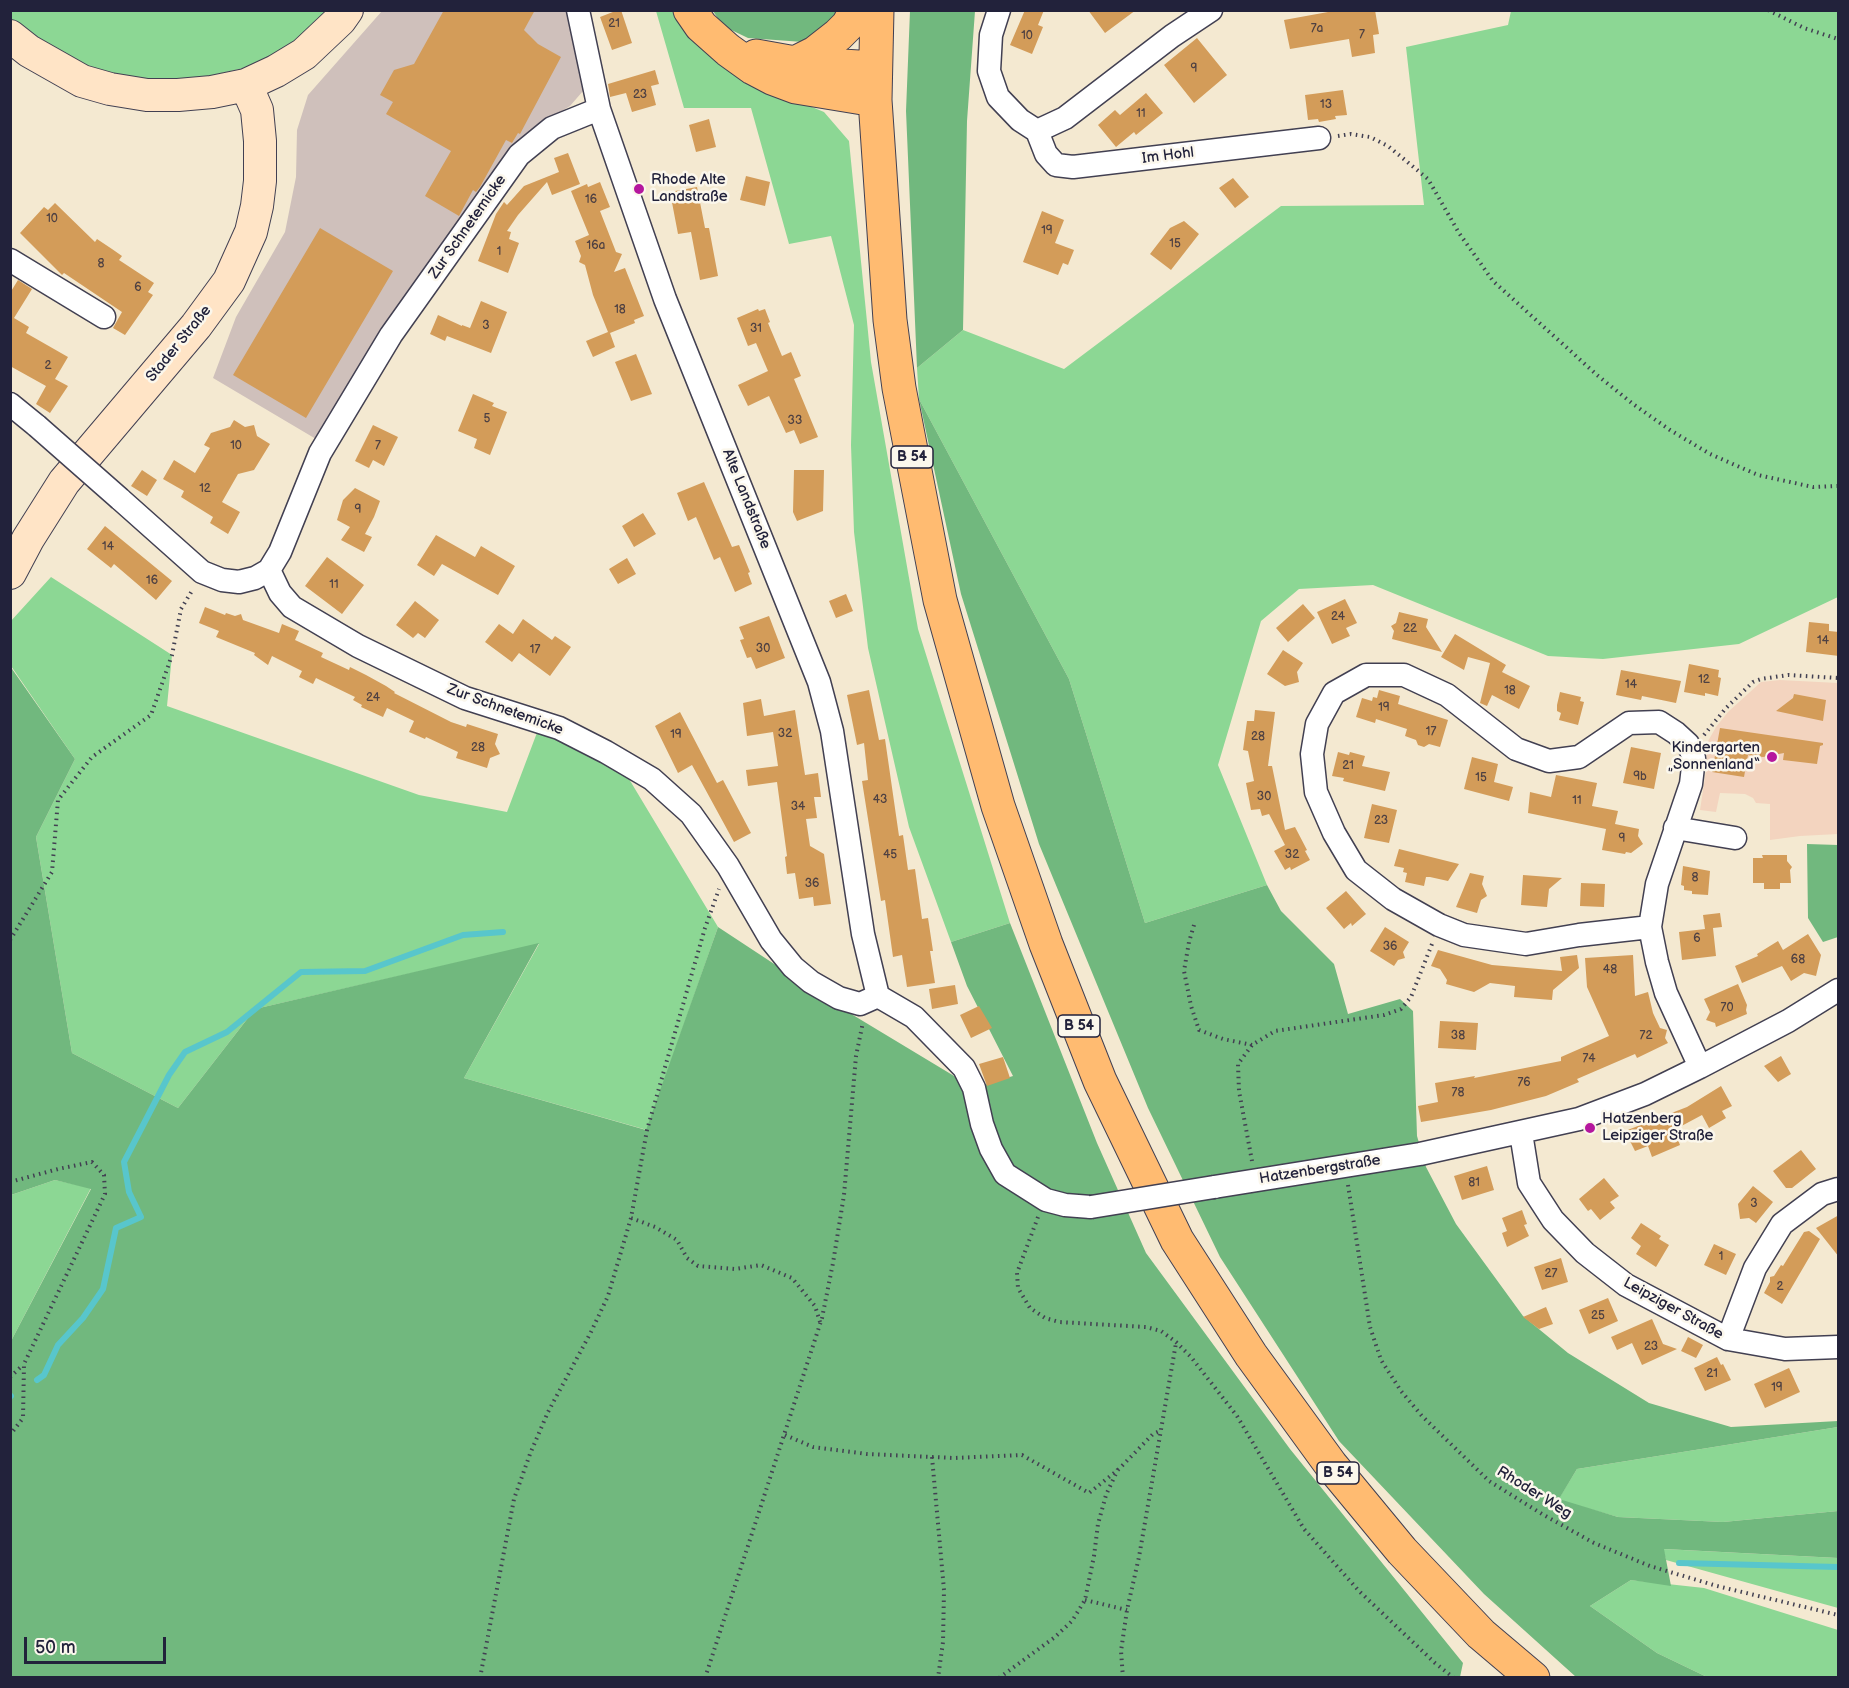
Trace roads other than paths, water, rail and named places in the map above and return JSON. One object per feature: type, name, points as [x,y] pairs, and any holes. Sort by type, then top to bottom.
[{"type":"main road","points":[[690,10],[701,26],[728,50],[753,68],[780,81],[796,87],[875,84]]},
{"type":"main road","points":[[795,63],[838,35],[848,25],[856,10]]},
{"type":"main road","points":[[875,84],[877,10]]},
{"type":"main road","points":[[728,50],[795,63],[875,84]]},
{"type":"main road","name":"B 54","points":[[875,84],[890,320],[899,388],[940,600],[998,806],[1046,944],[1100,1082],[1177,1240],[1251,1355],[1331,1465],[1402,1551],[1481,1634],[1533,1677]]},
{"type":"street","points":[[10,36],[29,51],[82,81],[147,95],[178,95],[212,92],[246,85],[276,71],[304,54],[340,20],[347,10]]},
{"type":"street","name":"Alte Landstraße","points":[[578,10],[599,109],[665,299],[819,682],[832,731],[863,934],[878,996]]},
{"type":"street","name":"Im Hohl","points":[[999,10],[991,35],[989,70],[998,97],[1020,120],[1037,131],[1046,154],[1056,165],[1073,167],[1319,138]]},
{"type":"street","points":[[1037,131],[1065,118],[1172,36],[1211,10]]},
{"type":"street","name":"Stader Straße","points":[[10,573],[28,539],[64,482],[196,326],[229,281],[251,232],[260,181],[257,110],[246,85]]},
{"type":"street","name":"Zur Schnetemicke","points":[[599,109],[552,128],[519,155],[506,173],[391,335],[320,453],[280,552],[269,570],[280,593],[292,607],[358,646],[465,698],[559,728],[652,779],[690,814],[728,866],[771,940],[793,967],[811,982],[839,998],[860,1004],[878,996]]},
{"type":"street","points":[[10,260],[104,317]]},
{"type":"street","points":[[10,404],[202,572],[222,580],[239,582],[255,579],[269,570]]},
{"type":"street","points":[[1650,927],[1526,944],[1464,935],[1439,925],[1393,899],[1356,870],[1334,833],[1316,792],[1312,754],[1317,724],[1334,693],[1366,675],[1404,675],[1447,695],[1516,749],[1549,761],[1579,757],[1629,723],[1659,722],[1688,744],[1694,758],[1691,784],[1657,884],[1650,927],[1656,962],[1666,993],[1700,1067]]},
{"type":"street","points":[[1675,828],[1735,838]]},
{"type":"street","name":"Hatzenbergstraße","points":[[878,996],[914,1017],[964,1068],[974,1088],[982,1124],[1005,1174],[1046,1200],[1065,1205],[1091,1207],[1420,1154],[1579,1119],[1645,1094],[1700,1067],[1788,1021],[1839,990]]},
{"type":"street","name":"Leipziger Straße","points":[[1521,1133],[1529,1183],[1553,1220],[1585,1253],[1626,1285],[1728,1340],[1785,1349],[1839,1347]]},
{"type":"street","points":[[1728,1340],[1755,1268],[1782,1224],[1822,1194],[1839,1189]]},
{"type":"waterway","points":[[37,1380],[44,1375],[58,1345],[83,1318],[103,1289],[116,1228],[141,1217],[129,1192],[124,1162],[169,1075],[185,1052],[227,1032],[301,972],[365,971],[463,935],[503,932]]},
{"type":"waterway","points":[[1679,1563],[1838,1567]]},
{"type":"place","name":"Rhode Alte Landstraße","points":[[639,189]]},
{"type":"place","name":"Kindergarten „Sonnenland“","points":[[1772,757]]},
{"type":"place","name":"Hatzenberg Leipziger Straße","points":[[1590,1128]]}]
